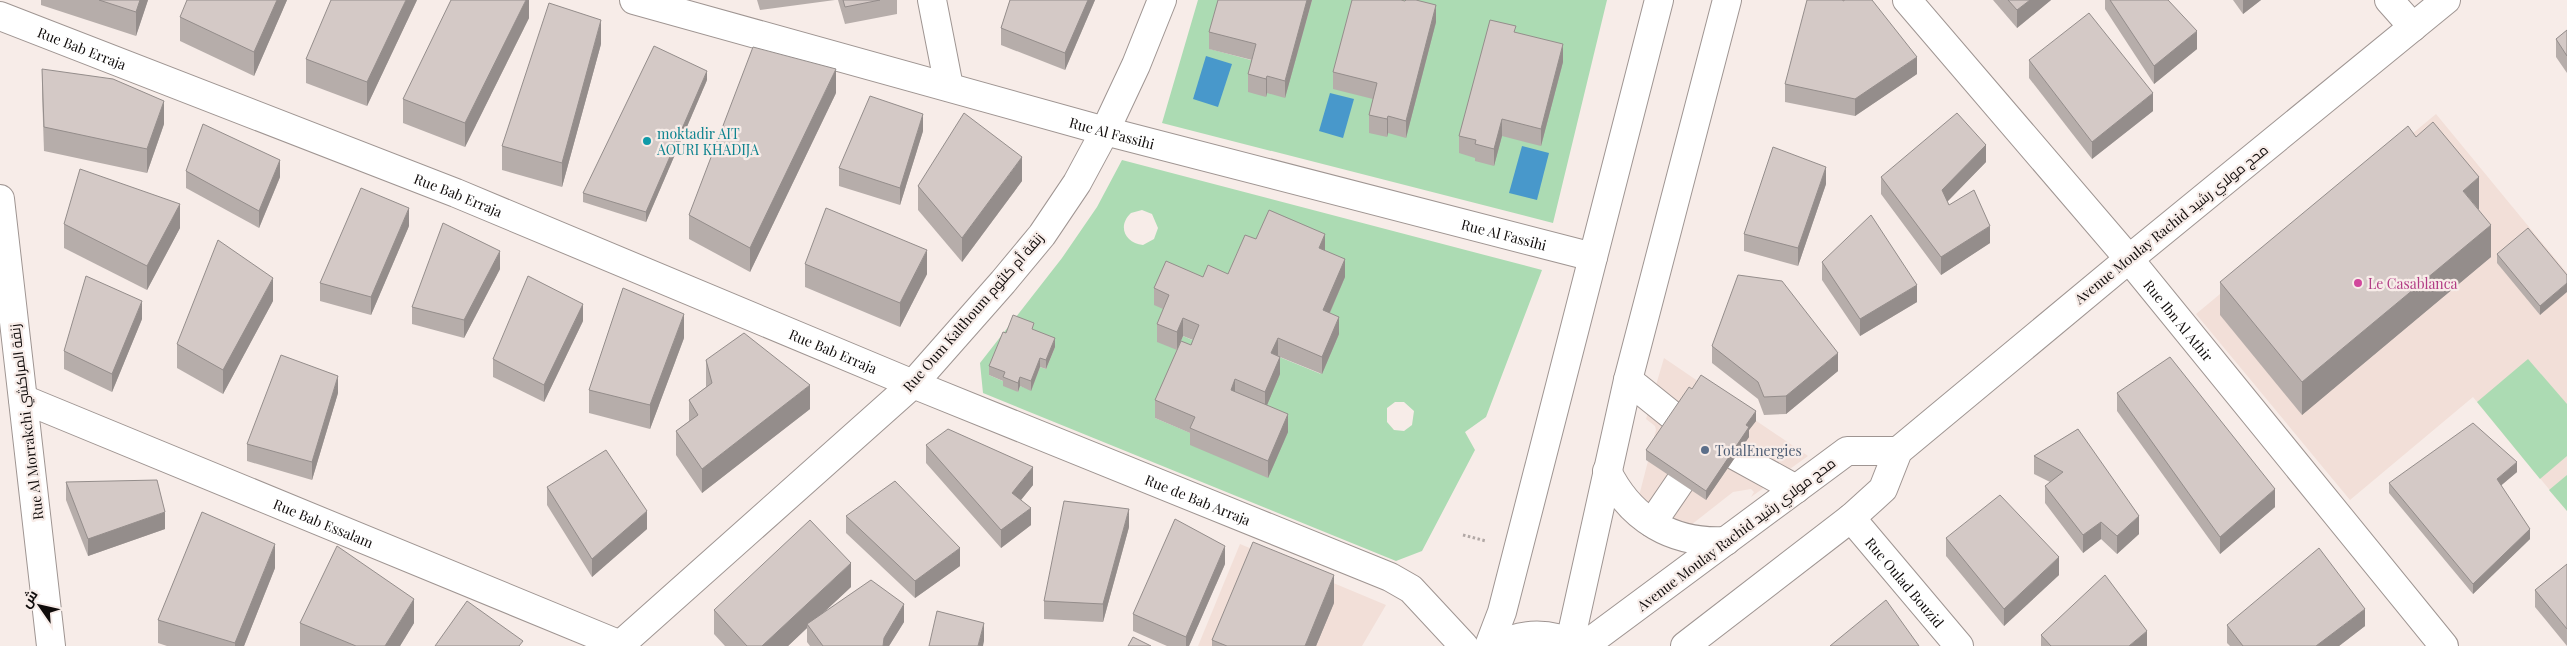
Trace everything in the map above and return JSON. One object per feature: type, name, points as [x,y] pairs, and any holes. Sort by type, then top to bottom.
[{"type":"street","name":"Rue Al Fassihi","points":[[634,0],[1105,131],[1593,257]]},
{"type":"street","points":[[932,0],[949,88]]},
{"type":"street","name":"Rue Oum Kalthoum زنقة أم كلثوم","points":[[621,645],[913,384],[1042,235],[1077,183],[1105,131],[1136,65],[1162,0]]},
{"type":"street","points":[[1490,646],[1502,612],[1660,0]]},
{"type":"street","points":[[1497,646],[1513,638],[1540,635],[1577,645],[1608,471],[1628,380],[1727,0]]},
{"type":"street","name":"Rue Ibn Al Athir","points":[[1907,0],[2129,259],[2444,646]]},
{"type":"street","points":[[2389,0],[2412,27]]},
{"type":"street","name":"Avenue Moulay Rachid محج مولاي رشيد","points":[[1685,646],[1851,518],[1883,489],[1898,451],[2446,0]]},
{"type":"street","name":"Rue Bab Erraja","points":[[0,16],[456,193],[913,384]]},
{"type":"street","name":"Rue Al Morrakchi زنقة المراكشي","points":[[0,199],[51,646]]},
{"type":"street","points":[[1628,380],[1674,417]]},
{"type":"street","name":"Rue de Bab Arraja","points":[[913,384],[1390,577],[1411,589],[1464,646]]},
{"type":"street","name":"Rue Bab Essalam","points":[[23,399],[621,645]]},
{"type":"street","name":"Avenue Moulay Rachid محج مولاي رشيد","points":[[1577,645],[1726,541],[1847,451],[1898,451]]},
{"type":"street","points":[[1736,456],[1796,489]]},
{"type":"street","points":[[1608,471],[1618,492],[1637,512],[1652,523],[1684,539],[1706,542],[1726,541]]},
{"type":"street","points":[[1652,523],[1680,482]]},
{"type":"street","name":"Rue Oulad Bouzid","points":[[1851,518],[1959,646]]},
{"type":"path","points":[[1463,535],[1493,542]]},
{"type":"shaded area","points":[[2436,114],[2567,273],[2567,511],[2473,397],[2350,500],[2196,314]]},
{"type":"shaded area","points":[[1664,358],[1808,456],[1751,497],[1754,492],[1751,489],[1733,492],[1691,525],[1671,521],[1639,496],[1656,430],[1655,426],[1646,419]]},
{"type":"shaded area","points":[[1240,544],[1386,605],[1362,646],[1198,646]]},
{"type":"green space","points":[[1198,0],[1223,0],[1210,49],[1292,71],[1312,0],[1607,0],[1553,223],[1162,123]]},
{"type":"green space","points":[[1122,160],[1542,270],[1486,417],[1465,432],[1475,450],[1422,551],[1396,561],[983,393],[980,363],[1062,258],[1097,207]],"holes":[[[1142,210],[1152,214],[1158,228],[1154,239],[1143,245],[1137,244],[1128,237],[1125,233],[1124,223],[1131,213]],[[1228,291],[1321,374],[1277,356],[1231,407],[1195,435],[1155,418],[1199,343],[1183,336],[1177,350],[1169,312]],[[1055,347],[1046,369],[1040,367],[1031,390],[1020,386],[1018,392],[1005,382],[989,375]],[[1395,402],[1404,402],[1414,411],[1412,425],[1404,431],[1394,430],[1387,422],[1387,408]]]},
{"type":"green space","points":[[2528,359],[2567,404],[2567,456],[2540,479],[2477,402]]},
{"type":"green space","points":[[2567,475],[2567,511],[2549,490]]},
{"type":"water","points":[[1206,56],[1232,64],[1218,107],[1193,99]]},
{"type":"water","points":[[1330,93],[1354,99],[1343,138],[1319,131]]},
{"type":"water","points":[[1522,146],[1549,153],[1537,200],[1509,193]]},
{"type":"building","points":[[99,0],[140,0],[136,12]]},
{"type":"building","points":[[187,0],[277,0],[254,52],[180,17]]},
{"type":"building","points":[[331,0],[406,0],[367,82],[306,59]]},
{"type":"building","points":[[451,0],[526,0],[465,123],[403,99]]},
{"type":"building","points":[[843,0],[880,0],[845,7]]},
{"type":"building","points":[[1010,0],[1088,0],[1065,53],[1001,28]]},
{"type":"building","points":[[1218,0],[1307,0],[1285,81],[1267,76],[1266,79],[1248,74],[1256,44],[1209,32]]},
{"type":"building","points":[[1352,0],[1416,0],[1436,5],[1406,121],[1388,116],[1387,119],[1369,115],[1377,83],[1333,72]]},
{"type":"building","points":[[1807,0],[1872,0],[1917,57],[1855,99],[1785,84]]},
{"type":"building","points":[[2008,0],[2030,0],[2017,10]]},
{"type":"building","points":[[2110,0],[2168,0],[2197,31],[2154,66]]},
{"type":"building","points":[[549,3],[601,20],[562,163],[502,146]]},
{"type":"building","points":[[2089,13],[2153,93],[2092,142],[2029,60]]},
{"type":"building","points":[[1490,20],[1516,26],[1514,32],[1563,44],[1541,129],[1502,119],[1494,149],[1475,144],[1476,140],[1459,136]]},
{"type":"building","points":[[2567,30],[2567,56],[2556,39]]},
{"type":"building","name":"moktadir AIT AOURI KHADIJA","points":[[654,46],[707,71],[646,212],[583,193]]},
{"type":"building","points":[[753,47],[836,69],[750,248],[689,215]]},
{"type":"building","points":[[42,69],[113,79],[164,101],[147,149],[44,127]]},
{"type":"building","points":[[870,96],[923,114],[900,188],[839,168]]},
{"type":"building","points":[[964,113],[1022,157],[962,238],[918,186]]},
{"type":"building","points":[[1957,113],[1986,145],[1942,190],[1949,205],[1974,190],[1990,226],[1941,257],[1881,177]]},
{"type":"building","points":[[2433,122],[2479,177],[2463,191],[2491,225],[2302,382],[2220,282],[2408,126],[2416,137]]},
{"type":"building","points":[[203,124],[280,160],[259,211],[186,171]]},
{"type":"building","points":[[1773,147],[1826,167],[1798,248],[1744,234]]},
{"type":"building","points":[[80,169],[180,204],[147,266],[64,224]]},
{"type":"building","points":[[361,188],[409,208],[371,297],[320,283]]},
{"type":"building","points":[[826,208],[927,250],[900,303],[805,264]]},
{"type":"building","points":[[1269,210],[1325,234],[1319,248],[1345,259],[1323,310],[1339,317],[1322,357],[1278,338],[1271,353],[1280,357],[1265,392],[1235,379],[1231,390],[1288,414],[1268,461],[1190,428],[1195,417],[1155,400],[1181,341],[1191,345],[1199,325],[1183,318],[1177,332],[1157,324],[1169,295],[1154,288],[1166,261],[1203,277],[1208,265],[1228,274],[1245,235],[1256,239]]},
{"type":"building","points":[[1871,215],[1917,285],[1860,319],[1822,262]]},
{"type":"building","points":[[443,223],[500,251],[464,320],[412,307]]},
{"type":"building","points":[[2528,228],[2567,275],[2567,283],[2540,306],[2497,254]]},
{"type":"building","points":[[218,240],[273,278],[223,370],[177,344]]},
{"type":"building","points":[[1738,275],[1782,281],[1838,353],[1786,396],[1764,397],[1758,382],[1712,346]]},
{"type":"building","points":[[86,276],[142,301],[112,374],[64,351]]},
{"type":"building","points":[[528,276],[583,304],[544,385],[493,359]]},
{"type":"building","points":[[623,288],[684,314],[650,405],[589,390]]},
{"type":"building","points":[[1013,315],[1034,323],[1032,329],[1055,338],[1046,360],[1040,358],[1031,381],[1020,377],[1018,383],[1003,377],[1005,372],[989,366],[1003,332],[1006,333]]},
{"type":"building","points":[[744,333],[810,385],[702,469],[676,431],[698,415],[689,400],[712,383],[706,360]]},
{"type":"building","points":[[281,355],[338,376],[312,462],[247,444]]},
{"type":"building","points":[[2170,357],[2275,489],[2220,537],[2117,393]]},
{"type":"building","points":[[1701,375],[1756,411],[1746,425],[1749,427],[1706,491],[1646,450],[1689,387],[1692,389]]},
{"type":"building","points":[[2473,423],[2517,462],[2497,479],[2530,529],[2473,584],[2389,483]]},
{"type":"building","points":[[948,429],[1033,467],[1012,493],[1031,508],[1001,530],[926,445]]},
{"type":"building","points":[[2078,429],[2139,516],[2117,536],[2101,522],[2083,535],[2045,486],[2063,472],[2034,456]]},
{"type":"building","points":[[606,450],[647,511],[592,559],[547,487]]},
{"type":"building","points":[[157,480],[165,512],[88,539],[66,482]]},
{"type":"building","points":[[895,481],[960,548],[915,581],[846,516]]},
{"type":"building","points":[[2000,495],[2059,557],[2004,609],[1946,538]]},
{"type":"building","points":[[1064,501],[1129,509],[1103,604],[1044,601]]},
{"type":"building","points":[[202,512],[275,544],[235,643],[158,620]]},
{"type":"building","points":[[1175,519],[1225,546],[1186,637],[1133,614]]},
{"type":"building","points":[[810,520],[851,563],[762,646],[747,646],[714,610]]},
{"type":"building","points":[[1253,542],[1334,575],[1305,646],[1227,646],[1212,640]]},
{"type":"building","points":[[337,546],[414,599],[385,646],[356,646],[300,623]]},
{"type":"building","points":[[2319,548],[2365,609],[2316,646],[2243,646],[2227,625]]},
{"type":"building","points":[[2567,564],[2567,629],[2535,590]]},
{"type":"building","points":[[2105,575],[2147,631],[2129,646],[2051,646],[2041,635]]},
{"type":"building","points":[[871,580],[904,604],[884,638],[883,646],[823,646],[807,624]]},
{"type":"building","points":[[1886,600],[1919,646],[1830,646]]},
{"type":"building","points":[[467,601],[523,641],[519,646],[435,646]]},
{"type":"building","points":[[937,611],[984,623],[978,646],[929,646]]},
{"type":"building","points":[[1133,637],[1151,646],[1128,646]]},
{"type":"place","name":"moktadir AIT AOURI KHADIJA","points":[[647,141]]},
{"type":"place","name":"Le Casablanca","points":[[2358,283]]},
{"type":"place","name":"TotalEnergies","points":[[1705,450]]}]
